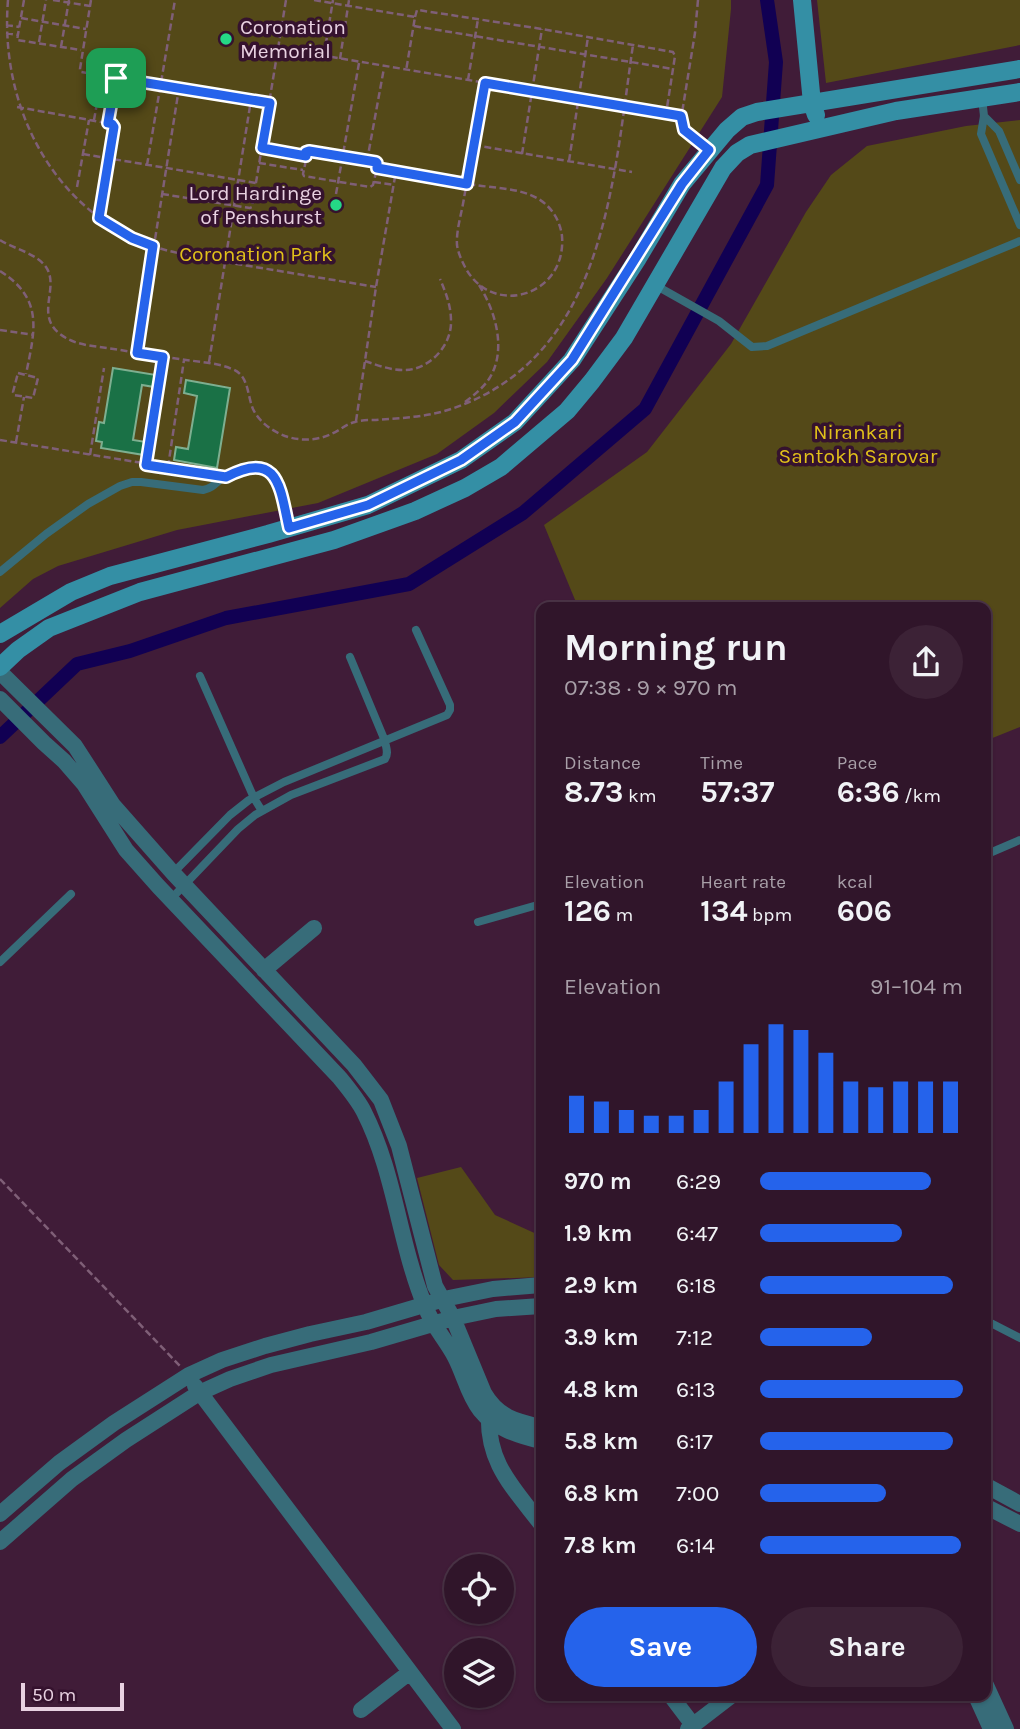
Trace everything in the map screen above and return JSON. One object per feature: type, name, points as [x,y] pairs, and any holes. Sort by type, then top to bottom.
[{"type":"main road","points":[[802,0],[808,104],[820,129]]},
{"type":"main road","points":[[0,634],[71,592],[110,576],[368,505],[461,460],[515,422],[572,360],[682,184],[709,150],[742,117],[757,111],[1020,69]]},
{"type":"main road","points":[[980,75],[983,107]]},
{"type":"main road","points":[[0,669],[18,650],[49,628],[140,592],[334,540],[415,512],[501,467],[567,411],[624,338],[723,167],[750,145],[896,111],[983,107],[1020,92]]},
{"type":"street","points":[[0,669],[19,692],[75,746],[126,850],[340,1077],[363,1110],[381,1152],[413,1272],[432,1324],[454,1355],[480,1409],[489,1419],[512,1433],[536,1440]]},
{"type":"street","points":[[3,702],[113,805],[184,886],[354,1065],[380,1100],[399,1146],[435,1286],[453,1318],[489,1402],[490,1442],[496,1459],[505,1477],[536,1517]]},
{"type":"street","points":[[158,886],[173,873]]},
{"type":"street","points":[[243,976],[314,928]]},
{"type":"street","points":[[376,1139],[394,1132]]},
{"type":"street","points":[[0,1514],[59,1463],[114,1423],[189,1375],[222,1360],[265,1346],[366,1322],[444,1299],[493,1289],[536,1285]]},
{"type":"street","points":[[0,1542],[72,1479],[115,1447],[199,1393],[230,1379],[271,1365],[371,1342],[453,1318],[496,1309],[536,1306]]},
{"type":"street","points":[[189,1375],[199,1393],[453,1729]]},
{"type":"street","points":[[489,1402],[517,1422],[536,1426]]},
{"type":"street","points":[[991,1488],[1020,1504]]},
{"type":"street","points":[[24,1493],[37,1509]]},
{"type":"street","points":[[991,1509],[1020,1524]]},
{"type":"street","points":[[361,1710],[410,1672]]},
{"type":"street","points":[[991,1696],[1006,1729]]},
{"type":"street","points":[[674,1701],[691,1727],[725,1701]]},
{"type":"street","points":[[978,1701],[991,1729]]},
{"type":"lane","points":[[983,107],[999,131],[1020,180]]},
{"type":"lane","points":[[983,107],[982,138],[1020,225]]},
{"type":"lane","points":[[655,285],[719,321],[752,347],[760,348],[1020,241]]},
{"type":"lane","points":[[0,572],[88,504],[132,482],[202,490],[211,488],[237,471],[262,469],[271,472],[276,478],[289,528]]},
{"type":"lane","points":[[173,873],[230,815],[254,797],[447,715],[450,705],[416,629]]},
{"type":"lane","points":[[171,899],[238,829],[262,811],[291,795],[379,762],[387,756],[385,741],[350,657]]},
{"type":"lane","points":[[200,676],[262,811]]},
{"type":"lane","points":[[991,852],[1020,840]]},
{"type":"lane","points":[[0,962],[71,894]]},
{"type":"lane","points":[[478,922],[536,905]]},
{"type":"lane","points":[[991,1323],[1020,1338]]},
{"type":"path","points":[[8,0],[6,59],[17,107],[40,155],[64,188],[88,210],[132,238],[153,246],[196,257],[376,288]]},
{"type":"path","points":[[24,0],[17,40],[82,51]]},
{"type":"path","points":[[39,43],[46,0]]},
{"type":"path","points":[[53,0],[90,6]]},
{"type":"path","points":[[91,0],[80,71],[270,103]]},
{"type":"path","points":[[147,165],[175,0]]},
{"type":"path","points":[[162,194],[252,208],[286,0]]},
{"type":"path","points":[[314,0],[415,16]]},
{"type":"path","points":[[340,59],[349,0]]},
{"type":"path","points":[[698,0],[681,116],[684,130],[709,150]]},
{"type":"path","points":[[61,47],[68,1]]},
{"type":"path","points":[[324,56],[333,2]]},
{"type":"path","points":[[407,71],[418,10],[542,29],[674,52],[666,114]]},
{"type":"path","points":[[21,18],[86,29]]},
{"type":"path","points":[[468,80],[478,19]]},
{"type":"path","points":[[6,25],[19,27]]},
{"type":"path","points":[[414,26],[673,69]]},
{"type":"path","points":[[522,153],[542,29]]},
{"type":"path","points":[[6,33],[18,35]]},
{"type":"path","points":[[569,161],[588,37]]},
{"type":"path","points":[[0,240],[25,252],[47,268],[51,285],[48,314],[50,321],[63,336],[85,345],[229,367],[239,372],[245,381],[253,410],[259,419],[284,436],[311,439],[323,437],[356,421],[424,416],[482,397],[502,386],[521,372],[541,351],[562,322],[582,286],[597,250],[606,215],[633,45]]},
{"type":"path","points":[[279,48],[681,116]]},
{"type":"path","points":[[336,194],[359,63]]},
{"type":"path","points":[[367,161],[384,67]]},
{"type":"path","points":[[94,120],[102,75]]},
{"type":"path","points":[[108,123],[116,78]]},
{"type":"path","points":[[462,404],[481,390],[490,377],[499,349],[493,313],[486,296],[469,274],[457,245],[485,83]]},
{"type":"path","points":[[137,353],[178,88]]},
{"type":"path","points":[[209,363],[251,100]]},
{"type":"path","points":[[17,107],[112,124],[114,127],[99,218]]},
{"type":"path","points":[[77,187],[89,120]]},
{"type":"path","points":[[474,145],[632,172]]},
{"type":"path","points":[[262,148],[306,156]]},
{"type":"path","points":[[306,152],[343,157],[377,163],[373,186],[303,175],[306,152]]},
{"type":"path","points":[[83,154],[256,183]]},
{"type":"path","points":[[259,163],[303,170]]},
{"type":"path","points":[[377,168],[522,192],[549,207],[557,218],[562,233],[562,250],[559,265],[546,282],[518,296],[488,290],[478,284]]},
{"type":"path","points":[[356,421],[397,171]]},
{"type":"path","points":[[374,182],[394,185]]},
{"type":"path","points":[[0,271],[13,279],[28,298],[34,335],[26,374]]},
{"type":"path","points":[[365,361],[406,371],[421,367],[437,357],[449,335],[452,322],[447,296],[440,279]]},
{"type":"path","points":[[0,330],[34,335]]},
{"type":"path","points":[[146,465],[163,357]]},
{"type":"path","points":[[168,468],[184,360]]},
{"type":"path","points":[[90,455],[104,368]]},
{"type":"path","points":[[17,374],[26,374],[38,379],[34,397],[15,395],[13,392],[17,374]]},
{"type":"path","points":[[16,443],[24,397]]},
{"type":"path","points":[[0,440],[226,477]]},
{"type":"path","points":[[0,1179],[189,1375]]},
{"type":"green space","name":"Coronation Park","points":[[0,0],[731,0],[731,9],[722,97],[607,278],[547,362],[494,413],[437,454],[318,503],[177,530],[58,566],[33,579],[0,608]]},
{"type":"green space","points":[[817,0],[1020,0],[1020,45],[826,83]]},
{"type":"green space","name":"Nirankari Santokh Sarovar","points":[[1020,120],[1020,727],[991,739],[991,602],[576,602],[544,525],[647,452],[731,344],[806,212],[831,175],[867,146],[966,126]]},
{"type":"green space","points":[[461,1167],[495,1215],[536,1234],[536,1277],[453,1280],[439,1265],[417,1178]]},
{"type":"building","points":[[113,368],[156,375],[154,387],[142,385],[133,440],[146,442],[144,455],[101,448],[102,442],[96,441],[99,422],[104,423]]},
{"type":"building","points":[[186,380],[230,388],[217,468],[174,460],[176,447],[188,449],[197,396],[184,393]]},
{"type":"waterway","points":[[0,737],[77,664],[130,651],[226,618],[409,584],[523,513],[645,409],[767,185],[776,62],[767,0]]},
{"type":"place","name":"Coronation Memorial","points":[[226,39]]},
{"type":"place","name":"Lord Hardinge of Penshurst","points":[[336,205]]},
{"type":"route","points":[[116,78],[270,103],[262,148],[306,156],[309,151],[376,162],[377,168],[467,184],[485,83],[681,116],[682,125],[688,135],[709,150],[682,184],[572,360],[515,422],[461,460],[368,505],[289,528],[280,488],[271,472],[251,468],[226,477],[146,465],[163,357],[137,353],[153,246],[132,238],[99,218],[114,127],[108,123],[116,78]]}]
